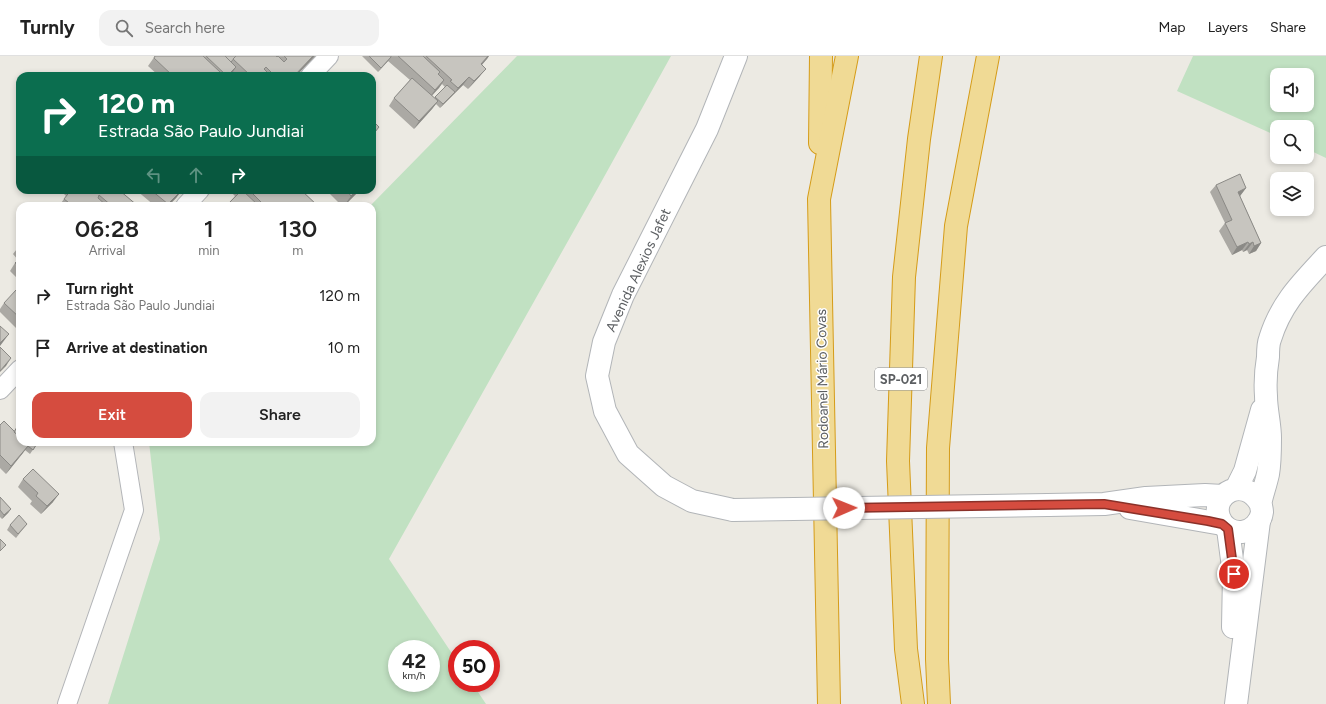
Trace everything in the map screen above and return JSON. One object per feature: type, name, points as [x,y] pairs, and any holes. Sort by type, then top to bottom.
[{"type":"highway","points":[[818,198],[821,56]]},
{"type":"highway","name":"Rodoanel Mário Covas","points":[[829,704],[818,198],[847,56]]},
{"type":"highway","name":"SP-021","points":[[913,704],[906,649],[898,453],[904,278],[919,139],[931,56]]},
{"type":"highway","points":[[939,704],[937,659],[939,432],[956,226],[988,56]]},
{"type":"main road","name":"Avenida Alexios Jafet","points":[[736,56],[707,129],[623,295],[604,342],[597,376],[605,410],[628,454],[664,486],[692,501],[733,510],[1104,504],[1146,498],[1230,493]]},
{"type":"main road","points":[[1228,704],[1234,611],[1234,574],[1225,527],[1219,517],[1219,503],[1230,493],[1247,464],[1258,427],[1265,395],[1269,340],[1278,316],[1297,288],[1326,257]]},
{"type":"main road","points":[[1236,704],[1259,512],[1268,472],[1270,438],[1265,395]]},
{"type":"main road","points":[[1225,527],[1234,532],[1248,531],[1259,512],[1256,496],[1250,491],[1243,489],[1230,493]]},
{"type":"main road","name":"Avenida Alexios Jafet","points":[[1104,504],[1225,527]]},
{"type":"street","points":[[314,72],[330,56]]},
{"type":"street","points":[[189,202],[196,194]]},
{"type":"street","points":[[0,390],[16,372]]},
{"type":"street","points":[[67,704],[134,510],[124,446]]},
{"type":"green space","points":[[517,56],[671,56],[389,559],[448,648],[448,692],[478,692],[486,704],[108,704],[160,539],[149,446],[376,446],[376,202],[374,202]]},
{"type":"green space","points":[[1193,56],[1326,56],[1326,158],[1314,152],[1314,120],[1270,120],[1270,133],[1177,91]]},
{"type":"building","points":[[155,56],[203,56],[220,72],[169,72],[154,58]]},
{"type":"building","points":[[206,56],[225,56],[236,67],[231,72],[223,72]]},
{"type":"building","points":[[225,56],[236,56],[231,62]]},
{"type":"building","points":[[236,56],[278,56],[284,62],[287,59],[284,56],[313,56],[298,72],[271,72],[266,67],[264,69],[267,72],[247,72],[233,59]]},
{"type":"building","points":[[369,56],[391,56],[391,57],[381,68]]},
{"type":"building","points":[[398,56],[423,56],[440,72],[438,74],[444,80],[435,90]]},
{"type":"building","points":[[426,56],[488,56],[481,64],[486,69],[474,81],[469,77],[458,88],[450,81],[452,80]]},
{"type":"building","points":[[412,78],[438,101],[419,121],[394,98]]},
{"type":"building","points":[[447,85],[455,92],[443,104],[435,97]]},
{"type":"building","points":[[376,124],[379,127],[376,131]]},
{"type":"building","points":[[1240,174],[1246,188],[1238,192],[1261,243],[1254,246],[1253,242],[1249,244],[1248,242],[1237,247],[1225,223],[1232,220],[1216,185]]},
{"type":"building","points":[[68,194],[124,194],[133,202],[107,202],[99,195],[98,198],[102,202],[68,202],[64,199]]},
{"type":"building","points":[[156,194],[178,194],[170,202],[166,202]]},
{"type":"building","points":[[238,194],[246,194],[255,202],[230,202]]},
{"type":"building","points":[[253,194],[305,194],[314,202],[261,202]]},
{"type":"building","points":[[16,290],[16,314],[4,303]]},
{"type":"building","points":[[0,326],[9,334],[0,343]]},
{"type":"building","points":[[0,347],[11,358],[0,371]]},
{"type":"building","points":[[4,421],[16,433],[16,446],[28,446],[11,466],[0,455],[0,425]]},
{"type":"building","points":[[28,446],[36,446],[33,450]]},
{"type":"building","points":[[33,469],[59,494],[47,506],[36,496],[38,493],[23,479]]},
{"type":"building","points":[[0,497],[11,509],[4,515],[0,510]]},
{"type":"building","points":[[19,515],[27,524],[18,534],[10,525]]},
{"type":"building","points":[[0,539],[6,545],[0,551]]},
{"type":"route","points":[[844,508],[1104,504],[1193,518],[1222,524],[1228,529],[1234,574]]}]
